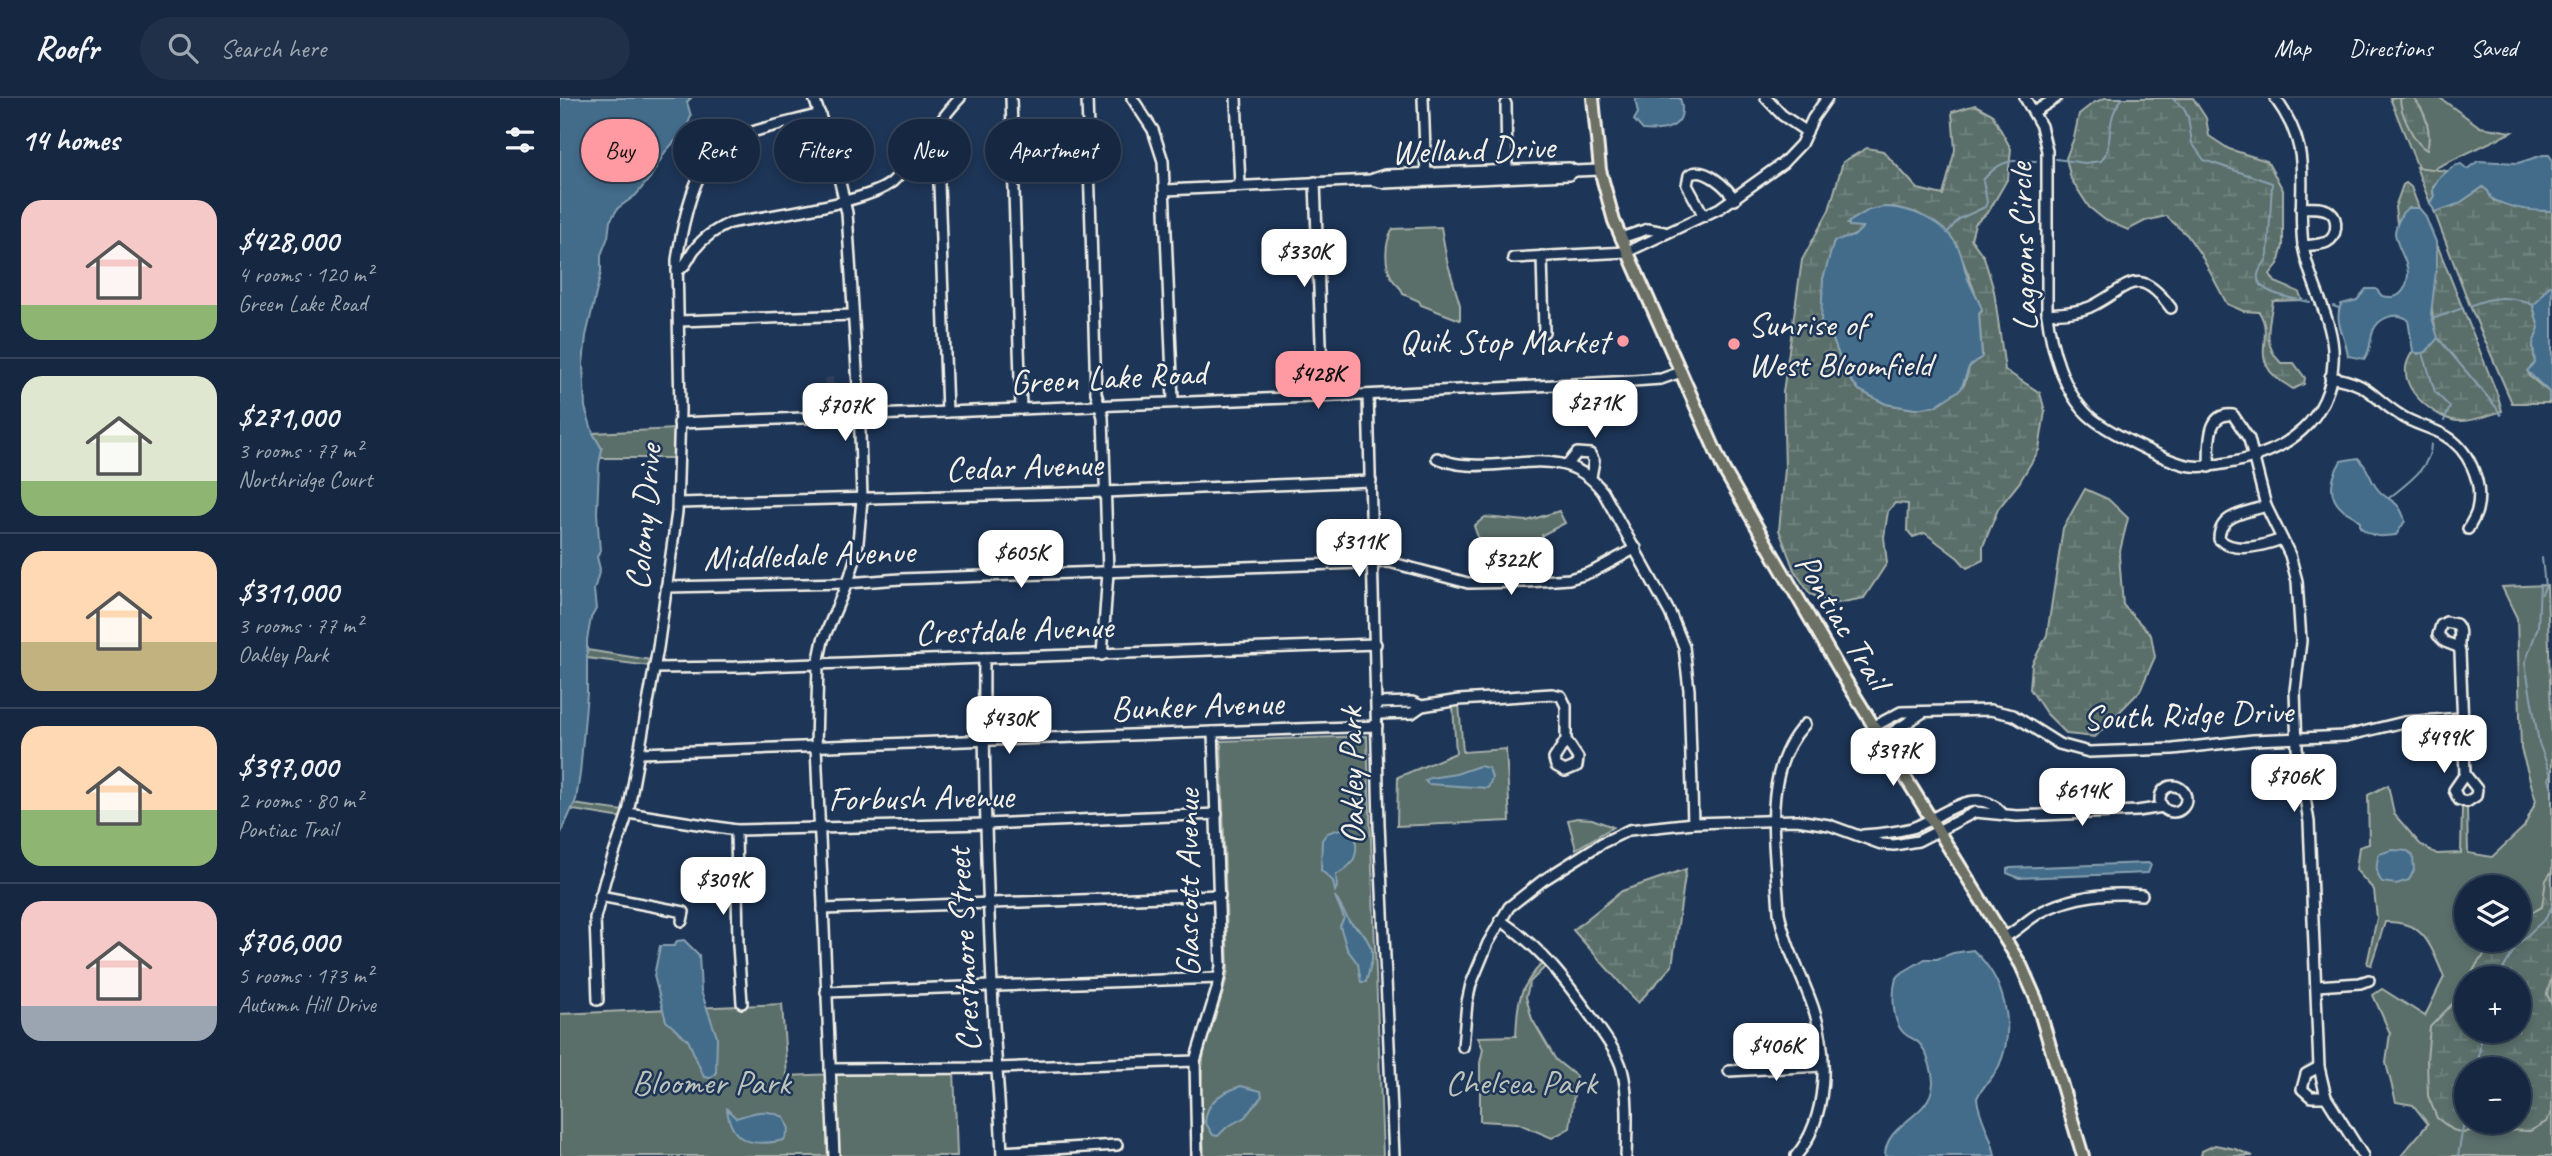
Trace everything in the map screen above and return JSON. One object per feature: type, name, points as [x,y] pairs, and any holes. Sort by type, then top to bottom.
[{"type":"main road","name":"Pontiac Trail","points":[[1593,98],[1600,170],[1609,206],[1626,252],[1724,470],[1881,740],[2005,937],[2036,999],[2083,1156]]},
{"type":"street","points":[[942,119],[960,98]]},
{"type":"street","points":[[1011,98],[1021,409]]},
{"type":"street","points":[[1087,98],[1096,393],[1103,417],[1108,572],[1102,655]]},
{"type":"street","points":[[1132,98],[1145,115],[1163,161],[1173,401]]},
{"type":"street","points":[[1236,98],[1240,185]]},
{"type":"street","points":[[1423,98],[1426,177]]},
{"type":"street","points":[[1766,98],[1782,115],[1807,132]]},
{"type":"street","points":[[1514,258],[1626,252],[1654,240],[1664,232],[1704,216],[1735,200],[1783,163],[1801,144],[1812,118],[1827,98]]},
{"type":"street","name":"Lagoons Circle","points":[[2025,98],[2041,126],[2047,151],[2047,314],[2049,330],[2068,388],[2088,415],[2103,426],[2178,464],[2209,467],[2254,458],[2286,444],[2304,429],[2323,400],[2330,377],[2333,346],[2329,326],[2306,261],[2304,246],[2301,208],[2302,161],[2299,143],[2294,127],[2278,99]]},
{"type":"street","name":"Lagoons Circle","points":[[2034,112],[2056,98]]},
{"type":"street","points":[[818,99],[845,201],[862,499],[859,539],[847,583],[823,640],[818,664],[816,746],[834,1156]]},
{"type":"street","points":[[1506,104],[1507,174]]},
{"type":"street","name":"Colony Drive","points":[[598,1000],[595,918],[628,813],[640,753],[678,503],[677,271],[681,239],[705,164],[725,143],[820,114]]},
{"type":"street","name":"Welland Drive","points":[[1166,190],[1371,180],[1385,175],[1426,177],[1569,168],[1575,171],[1600,170]]},
{"type":"street","points":[[1704,216],[1687,185],[1689,175],[1695,171],[1709,176],[1735,200]]},
{"type":"street","points":[[677,271],[682,270],[695,249],[712,231],[730,223],[845,201],[874,193],[892,182]]},
{"type":"street","points":[[939,182],[947,412]]},
{"type":"street","points":[[1315,182],[1322,396]]},
{"type":"street","points":[[2301,208],[2329,211],[2334,216],[2336,229],[2332,238],[2325,243],[2304,246]]},
{"type":"street","points":[[1621,238],[1648,229],[1664,232]]},
{"type":"street","points":[[1542,256],[1544,332]]},
{"type":"street","points":[[2047,314],[2077,312],[2091,307],[2123,285],[2144,284],[2157,290],[2171,308]]},
{"type":"street","points":[[679,321],[853,315]]},
{"type":"street","name":"Green Lake Road","points":[[679,423],[1368,395],[1661,379],[1681,372]]},
{"type":"street","points":[[2330,377],[2354,381],[2366,387],[2400,415],[2444,435],[2459,445],[2471,464],[2477,492],[2477,511],[2468,529]]},
{"type":"street","name":"Oakley Park","points":[[1368,395],[1379,824],[1394,1156]]},
{"type":"street","points":[[2209,467],[2213,425],[2217,419],[2233,415],[2241,425],[2254,458],[2266,506],[2294,568],[2300,604],[2301,641],[2295,691],[2296,739],[2309,822],[2319,1067],[2326,1097],[2363,1156]]},
{"type":"street","points":[[1568,464],[1577,453],[1590,454],[1594,461],[1591,477]]},
{"type":"street","points":[[1437,458],[1458,464],[1568,464],[1591,477],[1619,518],[1670,612],[1686,657],[1693,823]]},
{"type":"street","name":"Cedar Avenue","points":[[678,503],[1104,492],[1371,481]]},
{"type":"street","points":[[2266,506],[2225,520],[2219,528],[2219,539],[2225,546],[2236,547],[2256,546],[2281,538]]},
{"type":"street","name":"Middledale Avenue","points":[[666,587],[847,583],[1374,563],[1402,564],[1439,577],[1468,583],[1527,582],[1569,579],[1583,575],[1636,548]]},
{"type":"street","name":"Crestdale Avenue","points":[[654,668],[1376,644]]},
{"type":"street","points":[[2458,647],[2465,774]]},
{"type":"street","name":"Crestmore Street","points":[[985,658],[983,742],[992,985],[1002,1154]]},
{"type":"street","points":[[1377,714],[1412,713],[1422,706],[1459,700],[1552,694],[1562,696],[1566,706],[1566,740]]},
{"type":"street","points":[[1377,702],[1412,702],[1422,706]]},
{"type":"street","name":"South Ridge Drive","points":[[1873,726],[1901,712],[2003,712],[2026,722],[2059,744],[2089,752],[2144,751],[2253,740],[2346,736],[2404,722],[2463,718]]},
{"type":"street","points":[[1881,740],[1922,713]]},
{"type":"street","points":[[1796,1156],[1817,1121],[1822,1066],[1815,1012],[1781,927],[1774,821],[1778,770],[1787,748],[1805,724]]},
{"type":"street","name":"Bunker Avenue","points":[[640,753],[1377,726]]},
{"type":"street","name":"Glascott Avenue","points":[[1197,1156],[1195,1061],[1219,978],[1220,895],[1213,732]]},
{"type":"street","points":[[1862,835],[1913,828],[1972,801],[1994,805],[2001,812]]},
{"type":"street","points":[[1463,1047],[1471,984],[1500,920],[1521,896],[1617,834],[1640,827],[1774,821],[1821,823],[1862,835],[1881,844],[1894,845],[1918,841],[1975,812],[2001,812],[2017,816],[2137,811],[2163,807]]},
{"type":"street","name":"Forbush Avenue","points":[[628,813],[736,830],[986,824],[1217,814]]},
{"type":"street","points":[[736,830],[742,1003]]},
{"type":"street","points":[[823,909],[1220,895]]},
{"type":"street","points":[[2005,937],[2041,912],[2077,899],[2142,895]]},
{"type":"street","points":[[600,896],[684,912],[682,921]]},
{"type":"street","points":[[1500,920],[1520,933],[1551,962],[1617,1056],[1624,1083],[1626,1156]]},
{"type":"street","points":[[826,992],[1219,978]]},
{"type":"street","points":[[2317,986],[2369,981]]},
{"type":"street","points":[[830,1069],[996,1068],[1195,1061]]},
{"type":"street","points":[[1729,1071],[1822,1066]]},
{"type":"street","points":[[2319,1067],[2306,1074],[2302,1089],[2311,1097],[2326,1097]]},
{"type":"street","points":[[1002,1154],[1117,1145]]},
{"type":"shaded area","points":[[560,98],[691,98],[687,102],[690,119],[673,119],[673,143],[659,162],[659,119],[581,119],[581,182],[647,182],[636,195],[618,208],[610,221],[586,336],[583,364],[585,407],[593,433],[602,449],[597,513],[600,551],[597,557],[600,569],[594,590],[596,609],[591,618],[587,640],[587,693],[580,774],[576,800],[560,835]]},
{"type":"shaded area","points":[[1635,98],[1680,98],[1681,116],[1674,126],[1660,130],[1643,130],[1634,120],[1638,113]]},
{"type":"shaded area","points":[[2549,155],[2552,159],[2552,211],[2512,207],[2491,198],[2483,187],[2458,204],[2435,212],[2430,203],[2436,182],[2456,165],[2461,164],[2467,169],[2478,161],[2518,163]]},
{"type":"shaded area","points":[[1884,207],[1916,213],[1945,230],[1958,247],[1968,279],[1982,309],[1979,314],[1982,357],[1969,367],[1961,389],[1935,406],[1915,409],[1886,404],[1859,390],[1846,374],[1831,334],[1821,321],[1823,279],[1834,241],[1854,236],[1863,227],[1849,226],[1849,222],[1869,210]]},
{"type":"shaded area","points":[[2409,208],[2419,208],[2425,215],[2436,242],[2437,263],[2431,314],[2438,338],[2426,352],[2418,354],[2413,351],[2408,320],[2399,316],[2389,317],[2376,326],[2364,359],[2348,356],[2338,317],[2341,304],[2357,300],[2366,289],[2376,289],[2382,296],[2398,295],[2408,280],[2407,266],[2395,233],[2403,212]]},
{"type":"shaded area","points":[[2552,285],[2552,402],[2549,401],[2549,392],[2527,371],[2535,363],[2533,344],[2539,328],[2533,305]]},
{"type":"shaded area","points":[[833,377],[834,385],[837,385],[839,408],[828,409],[824,378]]},
{"type":"shaded area","points":[[2358,458],[2376,487],[2396,504],[2402,513],[2405,521],[2396,535],[2381,536],[2369,533],[2360,527],[2356,518],[2337,504],[2334,498],[2333,479],[2341,461]]},
{"type":"shaded area","points":[[1479,766],[1489,768],[1492,778],[1488,788],[1428,784],[1425,781],[1456,774]]},
{"type":"shaded area","points":[[1340,829],[1355,835],[1356,849],[1351,863],[1336,875],[1335,891],[1333,881],[1321,870],[1322,840],[1327,833]]},
{"type":"shaded area","points":[[2392,850],[2408,851],[2413,856],[2414,870],[2409,880],[2396,884],[2382,882],[2380,879],[2377,868],[2379,854]]},
{"type":"shaded area","points":[[2151,865],[2148,873],[2019,878],[2007,873],[2010,868]]},
{"type":"shaded area","points":[[1335,896],[1349,921],[1364,934],[1372,949],[1366,982],[1361,982],[1358,964],[1347,949],[1340,926],[1344,918]]},
{"type":"shaded area","points":[[684,940],[699,955],[701,991],[717,1037],[716,1074],[710,1078],[704,1077],[688,1040],[666,1021],[654,976],[660,946],[674,946],[677,941]]},
{"type":"shaded area","points":[[1973,950],[1984,961],[2000,988],[2007,1019],[2007,1035],[1999,1066],[1977,1098],[1995,1156],[1885,1156],[1892,1135],[1925,1104],[1933,1083],[1925,1051],[1919,1043],[1904,1033],[1896,1020],[1896,978],[1925,959],[1937,959]]},
{"type":"shaded area","points":[[1241,1086],[1261,1091],[1262,1096],[1245,1117],[1227,1127],[1218,1136],[1213,1135],[1205,1122],[1209,1108],[1216,1098]]},
{"type":"shaded area","points":[[727,1109],[736,1118],[760,1112],[777,1114],[784,1117],[789,1129],[784,1140],[762,1143],[745,1140],[733,1129]]},
{"type":"green space","points":[[2105,98],[2193,98],[2206,118],[2209,136],[2229,149],[2267,161],[2283,190],[2283,246],[2278,264],[2270,274],[2275,282],[2299,292],[2302,300],[2273,301],[2269,342],[2281,363],[2294,363],[2305,378],[2304,384],[2293,389],[2272,373],[2265,359],[2265,333],[2259,312],[2243,311],[2227,304],[2201,255],[2187,235],[2166,216],[2145,221],[2128,230],[2105,220],[2089,207],[2071,179],[2066,158],[2079,114]]},
{"type":"green space","points":[[2390,98],[2440,98],[2480,127],[2512,132],[2421,175]]},
{"type":"green space","points":[[2400,98],[2413,98],[2418,103],[2428,129],[2427,150],[2417,141],[2409,127]]},
{"type":"green space","points":[[1975,105],[1992,114],[2011,149],[2008,178],[1989,211],[1975,224],[1971,239],[1984,257],[1994,291],[2005,370],[2040,393],[2045,411],[2039,450],[2019,483],[1998,509],[1983,546],[1983,560],[1967,568],[1925,533],[1913,537],[1907,530],[1908,504],[1895,503],[1888,511],[1884,537],[1887,563],[1864,598],[1833,604],[1810,594],[1794,570],[1779,530],[1785,469],[1783,392],[1802,260],[1829,210],[1843,162],[1867,148],[1883,151],[1918,189],[1943,195],[1955,150],[1952,112]],"holes":[[[1894,207],[1917,213],[1940,227],[1956,243],[1982,311],[1979,314],[1982,355],[1969,367],[1964,385],[1935,406],[1915,409],[1886,404],[1859,390],[1846,374],[1831,334],[1822,322],[1823,279],[1833,243],[1854,235],[1862,227],[1848,224],[1864,213],[1881,208]]]},
{"type":"green space","points":[[2416,167],[2447,171],[2434,185],[2434,196],[2430,203]]},
{"type":"green space","points":[[2406,183],[2411,187],[2419,208],[2405,212],[2397,223],[2395,207]]},
{"type":"green space","points":[[2483,187],[2493,200],[2507,205],[2552,211],[2552,285],[2533,306],[2539,328],[2533,347],[2535,363],[2528,370],[2529,376],[2549,392],[2549,400],[2552,403],[2512,403],[2470,306],[2434,211],[2454,206]]},
{"type":"green space","points":[[1441,227],[1447,261],[1460,305],[1460,320],[1421,305],[1419,301],[1403,294],[1388,268],[1387,248],[1393,229]]},
{"type":"green space","points":[[2436,242],[2502,411],[2464,421],[2451,420],[2433,411],[2417,397],[2407,380],[2409,358],[2413,351],[2418,354],[2435,326],[2432,295]]},
{"type":"green space","points":[[676,429],[673,458],[600,458],[602,449],[593,433]]},
{"type":"green space","points":[[2085,489],[2108,499],[2128,518],[2119,555],[2123,605],[2151,635],[2155,657],[2140,691],[2095,737],[2067,734],[2046,713],[2030,689],[2032,664],[2047,635],[2063,528]]},
{"type":"green space","points":[[1559,511],[1565,523],[1542,535],[1542,576],[1493,579],[1474,526],[1485,517],[1527,521]]},
{"type":"green space","points":[[2547,585],[2552,746],[2552,1156],[2401,1156],[2428,1124],[2413,1105],[2396,1102],[2386,1063],[2390,1033],[2373,995],[2382,989],[2425,1016],[2444,977],[2424,937],[2409,926],[2398,923],[2385,922],[2371,965],[2367,964],[2377,918],[2374,890],[2356,870],[2359,847],[2369,844],[2368,795],[2388,785],[2394,814],[2420,844],[2437,854],[2461,853],[2462,807],[2467,807],[2468,853],[2492,857],[2524,827],[2536,801],[2521,749],[2517,618],[2502,587]]},
{"type":"green space","points":[[587,650],[651,660],[650,666],[587,658]]},
{"type":"green space","points":[[1459,704],[1463,752],[1506,749],[1510,821],[1397,826],[1398,777],[1456,753],[1453,706]]},
{"type":"green space","points":[[1367,736],[1383,1156],[1204,1156],[1202,1066],[1228,969],[1221,741]]},
{"type":"green space","points":[[573,804],[624,811],[623,818],[573,810]]},
{"type":"green space","points":[[1592,819],[1613,827],[1576,849],[1568,820]]},
{"type":"green space","points":[[1686,869],[1672,966],[1638,1003],[1573,930],[1622,891]]},
{"type":"green space","points":[[2552,871],[2552,976],[2547,994],[2552,1005],[2552,1112],[2546,1122],[2531,1130],[2531,1057],[2454,1057],[2453,1130],[2437,1118],[2428,1096],[2430,1027],[2454,1002],[2454,1043],[2531,1043],[2531,966],[2476,966],[2487,952],[2531,952],[2531,913],[2542,907],[2546,880]]},
{"type":"green space","name":"Chelsea Park","points":[[1544,961],[1547,965],[1530,982],[1526,997],[1532,1019],[1556,1060],[1576,1076],[1570,1128],[1552,1138],[1517,1123],[1480,1121],[1480,1063],[1483,1049],[1478,1037],[1516,1036],[1521,995],[1529,979]]},
{"type":"green space","name":"Bloomer Park","points":[[782,1004],[787,1076],[954,1069],[957,1156],[560,1156],[560,1014]]},
{"type":"green space","points":[[2215,1145],[2253,1156],[2201,1156],[2202,1151]]},
{"type":"waterway","points":[[2056,159],[2085,163],[2101,161],[2108,147],[2113,114],[2123,98]]},
{"type":"waterway","points":[[2172,98],[2184,109],[2192,143],[2204,160],[2272,183],[2268,254],[2259,272],[2259,281],[2269,291],[2310,302]]},
{"type":"waterway","points":[[1947,233],[1959,219],[1985,207],[1987,202],[1983,180],[1995,168],[2007,162],[2036,161]]},
{"type":"waterway","points":[[2470,306],[2501,298],[2533,305]]},
{"type":"waterway","points":[[2333,306],[2339,308]]},
{"type":"waterway","points":[[2432,319],[2463,308]]},
{"type":"waterway","points":[[2438,338],[2501,415]]},
{"type":"waterway","points":[[2423,353],[2435,392],[2450,407],[2444,421]]},
{"type":"waterway","points":[[2389,498],[2422,468],[2427,461],[2431,444]]},
{"type":"waterway","points":[[2542,558],[2545,587],[2542,594]]},
{"type":"waterway","points":[[2540,585],[2538,627],[2525,663],[2539,743],[2551,775],[2549,779],[2552,789]]},
{"type":"waterway","points":[[2505,966],[2517,945],[2546,918],[2552,906]]},
{"type":"waterway","points":[[2479,1057],[2480,1043]]},
{"type":"waterway","points":[[2458,1156],[2462,1134]]},
{"type":"place","name":"Quik Stop Market","points":[[1623,341]]},
{"type":"place","name":"Sunrise of West Bloomfield","points":[[1734,344]]}]
